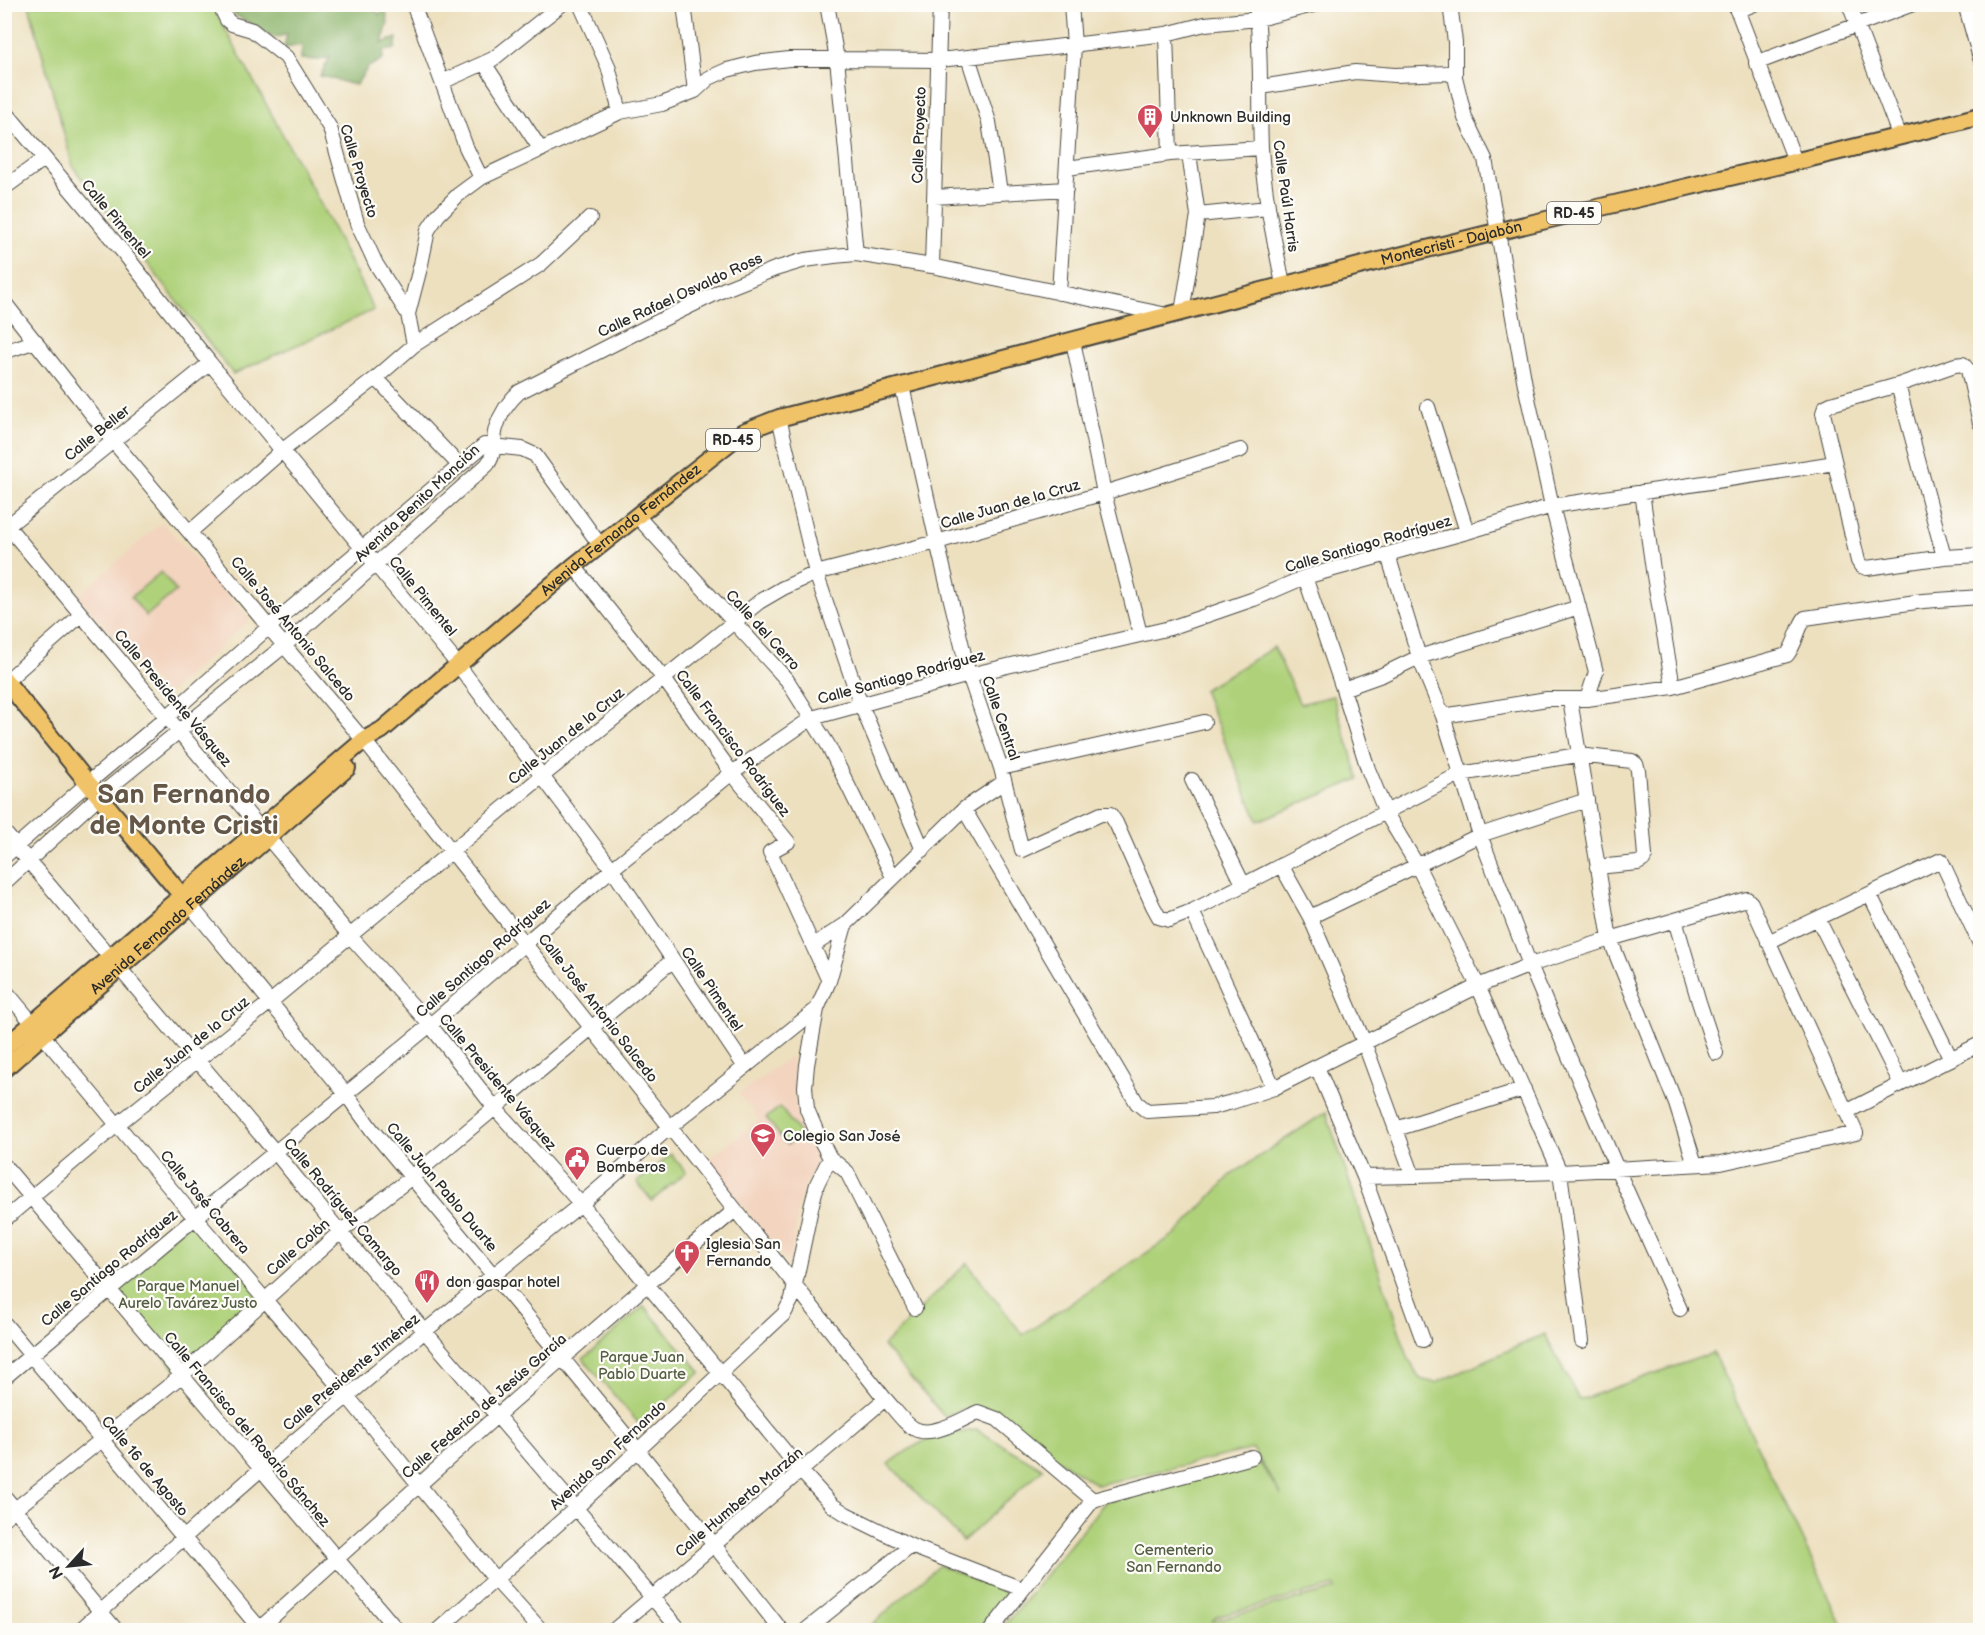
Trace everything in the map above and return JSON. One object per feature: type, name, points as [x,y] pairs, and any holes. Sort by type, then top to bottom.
[{"type":"main road","name":"Montecristi - Dajabón","points":[[1176,314],[1283,284],[1980,116]]},
{"type":"main road","name":"Avenida Fernando Fernández","points":[[4,1069],[39,1028],[382,730],[574,566],[743,432],[779,418],[1176,314]]},
{"type":"main road","points":[[5,681],[186,900]]},
{"type":"main road","name":"Avenida Fernando Fernández","points":[[4,1048],[39,1028]]},
{"type":"street","name":"Calle Proyecto","points":[[219,4],[227,20],[232,24],[252,30],[286,57],[330,128],[357,223],[376,264],[408,314],[414,345]]},
{"type":"street","points":[[413,4],[466,147],[481,178]]},
{"type":"street","points":[[442,82],[493,58],[562,4]]},
{"type":"street","points":[[580,4],[608,66],[620,112]]},
{"type":"street","points":[[684,4],[694,91]]},
{"type":"street","points":[[827,4],[837,59],[856,254]]},
{"type":"street","name":"Calle Proyecto","points":[[932,266],[940,4]]},
{"type":"street","points":[[1059,293],[1074,45],[1071,4]]},
{"type":"street","points":[[408,314],[428,230],[438,215],[458,195],[481,178],[620,112],[662,104],[694,91],[709,78],[727,70],[755,63],[789,59],[938,60],[968,57],[1166,34],[1257,12],[1317,4]]},
{"type":"street","points":[[1450,4],[1455,42],[1455,77],[1466,118],[1485,159],[1525,385],[1552,506],[1596,672],[1587,699]]},
{"type":"street","points":[[1754,4],[1736,8],[1795,161]]},
{"type":"street","points":[[1849,4],[1900,137]]},
{"type":"street","points":[[1756,63],[1912,4]]},
{"type":"street","points":[[1965,4],[1980,58]]},
{"type":"street","name":"Calle Paúl Harris","points":[[1257,12],[1262,148],[1268,208],[1283,284]]},
{"type":"street","points":[[1166,34],[1170,154]]},
{"type":"street","points":[[968,57],[988,122],[1000,192]]},
{"type":"street","points":[[484,63],[541,150]]},
{"type":"street","points":[[1261,87],[1355,72],[1395,75],[1448,73],[1455,77]]},
{"type":"street","name":"Calle Pimentel","points":[[4,110],[11,130],[44,159],[123,252],[210,363],[459,666],[612,869],[745,1067]]},
{"type":"street","points":[[1067,168],[1170,154],[1262,148]]},
{"type":"street","points":[[1176,314],[1198,215],[1189,154]]},
{"type":"street","points":[[4,188],[44,159]]},
{"type":"street","points":[[934,197],[1066,189]]},
{"type":"street","points":[[1198,215],[1268,208]]},
{"type":"street","points":[[190,532],[283,450],[376,378],[414,345],[541,264],[590,218]]},
{"type":"street","name":"Calle Rafael Osvaldo Ross","points":[[493,444],[496,427],[508,404],[519,392],[725,290],[775,269],[805,260],[856,254],[932,266],[1059,293],[1176,314]]},
{"type":"street","name":"Calle José Antonio Salcedo","points":[[6,306],[114,441],[367,744],[885,1399],[914,1429],[924,1432],[941,1429],[978,1412],[997,1419],[1093,1500]]},
{"type":"street","points":[[1073,340],[1104,493],[1140,634]]},
{"type":"street","points":[[4,352],[36,341]]},
{"type":"street","name":"Calle Beller","points":[[6,525],[210,363]]},
{"type":"street","points":[[1980,423],[1968,370],[1963,364],[1825,407],[1823,413],[1861,566],[1867,568],[1944,557],[1980,555]]},
{"type":"street","points":[[376,378],[459,465]]},
{"type":"street","points":[[1898,385],[1944,557]]},
{"type":"street","name":"Calle Central","points":[[902,386],[969,675],[1002,775],[1022,850],[1101,814],[1110,814],[1159,917],[1169,920],[1192,911]]},
{"type":"street","points":[[1428,407],[1467,532]]},
{"type":"street","points":[[779,418],[816,573],[861,705],[923,850]]},
{"type":"street","points":[[493,444],[522,448],[535,455],[600,545]]},
{"type":"street","name":"Avenida Benito Monción","points":[[4,857],[459,465],[484,445],[493,444],[494,455],[487,465],[285,645],[99,796],[4,883]]},
{"type":"street","name":"Calle Juan de la Cruz","points":[[4,1220],[118,1124],[351,937],[541,777],[759,602],[816,573],[937,542],[1241,450]]},
{"type":"street","name":"Calle Santiago Rodríguez","points":[[4,1378],[430,1026],[612,869],[732,773],[812,718],[969,675],[1170,628],[1254,599],[1305,577],[1552,506],[1835,463]]},
{"type":"street","points":[[1642,492],[1673,687]]},
{"type":"street","name":"Calle del Cerro","points":[[637,516],[787,680],[828,745],[893,877]]},
{"type":"street","name":"Calle Presidente Vásquez","points":[[6,525],[351,937],[430,1026],[494,1107],[581,1204],[801,1471],[832,1505],[911,1546],[1022,1589]]},
{"type":"street","points":[[1388,555],[1419,657],[1443,716],[1480,835],[1530,965],[1680,1309]]},
{"type":"street","name":"Calle Francisco Rodríguez","points":[[574,566],[664,678],[732,773],[788,842],[770,852],[829,981]]},
{"type":"street","points":[[1305,577],[1368,769],[1386,813],[1418,865],[1478,986],[1560,1172],[1582,1341]]},
{"type":"street","points":[[1443,716],[1547,699],[1587,699],[1673,687],[1787,655],[1792,650],[1805,618],[1923,601],[1980,597]]},
{"type":"street","points":[[1343,688],[1382,675],[1419,657],[1579,607]]},
{"type":"street","points":[[5,681],[81,615]]},
{"type":"street","points":[[1570,700],[1610,939],[1676,1104],[1695,1164]]},
{"type":"street","points":[[835,958],[816,951],[964,808],[1002,775],[1204,722]]},
{"type":"street","points":[[1274,1088],[1192,911],[1460,774],[1578,755],[1632,761],[1638,770],[1645,856],[1643,861],[1597,867]]},
{"type":"street","points":[[1192,780],[1243,884]]},
{"type":"street","points":[[1310,917],[1480,835],[1587,801]]},
{"type":"street","points":[[964,808],[1137,1103],[1147,1111],[1213,1107],[1274,1088],[1478,986],[1530,965],[1748,899],[1856,1133],[1722,1163],[1560,1172],[1364,1177]]},
{"type":"street","name":"Calle Rodríguez Camargo","points":[[4,832],[198,1060],[340,1232],[680,1630]]},
{"type":"street","points":[[1768,942],[1941,860],[1980,944]]},
{"type":"street","points":[[1281,865],[1310,917],[1364,1042],[1413,1176]]},
{"type":"street","points":[[1870,895],[1950,1059]]},
{"type":"street","name":"Calle Juan Pablo Duarte","points":[[186,900],[563,1358],[781,1630]]},
{"type":"street","points":[[1818,919],[1901,1084]]},
{"type":"street","points":[[1675,920],[1716,1053]]},
{"type":"street","points":[[845,925],[829,981],[818,1009],[807,1065],[807,1109],[830,1158],[847,1172],[915,1308]]},
{"type":"street","name":"Calle Colón","points":[[10,1514],[181,1376],[340,1232],[412,1177],[673,960]]},
{"type":"street","name":"Calle José Cabrera","points":[[4,989],[348,1397],[495,1579],[541,1630]]},
{"type":"street","name":"Calle Presidente Jiménez","points":[[80,1630],[261,1470],[425,1331],[581,1204],[670,1127],[818,1009]]},
{"type":"street","points":[[1846,1112],[1980,1044]]},
{"type":"street","points":[[1317,1067],[1364,1177],[1423,1340]]},
{"type":"street","points":[[1396,1129],[1524,1089]]},
{"type":"street","name":"Avenida San Fernando","points":[[438,1630],[576,1508],[784,1314],[792,1299],[818,1184],[830,1158]]},
{"type":"street","name":"Calle Francisco del Rosario Sánchez","points":[[4,1165],[397,1630]]},
{"type":"street","name":"Calle Federico de Jesús García","points":[[259,1630],[419,1484],[646,1284],[735,1210]]},
{"type":"street","name":"Calle 16 de Agosto","points":[[4,1323],[185,1538],[259,1630]]},
{"type":"street","name":"Calle Humberto Marzán","points":[[614,1630],[885,1399]]},
{"type":"street","points":[[991,1630],[1093,1500],[1252,1457]]},
{"type":"street","points":[[4,1496],[10,1514],[117,1630]]},
{"type":"street","points":[[806,1630],[911,1546]]},
{"type":"shaded area","points":[[162,522],[250,620],[166,695],[78,596]]},
{"type":"shaded area","name":"Colegio San José","points":[[792,1055],[795,1100],[800,1124],[819,1158],[807,1180],[798,1207],[788,1263],[707,1160],[759,1120],[739,1094]]},
{"type":"green space","points":[[365,4],[376,10],[379,15],[387,5],[388,23],[382,43],[397,38],[395,49],[383,51],[383,59],[368,67],[356,85],[320,76],[330,57],[319,60],[301,59],[302,45],[284,48],[287,34],[275,38],[234,14],[239,5]]},
{"type":"green space","points":[[29,5],[212,5],[319,201],[374,310],[233,374],[73,167]]},
{"type":"green space","points":[[161,572],[176,591],[146,616],[131,597]]},
{"type":"green space","points":[[1274,647],[1300,704],[1333,696],[1359,779],[1258,821],[1203,690]]},
{"type":"green space","points":[[780,1107],[801,1135],[787,1145],[766,1118]]},
{"type":"green space","name":"Cementerio San Fernando","points":[[1326,1112],[1409,1360],[1420,1379],[1436,1383],[1545,1334],[1579,1400],[1713,1353],[1845,1630],[1001,1630],[1105,1502],[1259,1462],[1282,1496],[1253,1449],[1097,1485],[984,1413],[960,1410],[944,1416],[883,1346],[967,1263],[1023,1335],[1178,1232],[1231,1175]],"holes":[[[1334,1586],[1336,1589],[1213,1621],[1216,1617]]]},
{"type":"green space","points":[[671,1154],[686,1172],[652,1201],[637,1182]]},
{"type":"green space","name":"Parque Manuel Aurelo Tavárez Justo","points":[[195,1218],[264,1299],[181,1376],[108,1290]]},
{"type":"green space","name":"Parque Juan Pablo Duarte","points":[[644,1306],[701,1372],[640,1425],[583,1359]]},
{"type":"green space","points":[[977,1430],[1043,1469],[963,1541],[889,1464],[911,1448],[930,1439]]},
{"type":"green space","points":[[939,1565],[1007,1593],[978,1630],[866,1630]]},
{"type":"place","name":"Unknown Building","points":[[1150,140]]},
{"type":"place","name":"Colegio San José","points":[[763,1159]]},
{"type":"place","name":"Cuerpo de Bomberos","points":[[577,1182]]},
{"type":"place","name":"Iglesia San Fernando","points":[[687,1276]]},
{"type":"place","name":"don gaspar hotel","points":[[427,1305]]},
{"type":"district","name":"San Fernando de Monte Cristi","points":[[184,810]]}]
